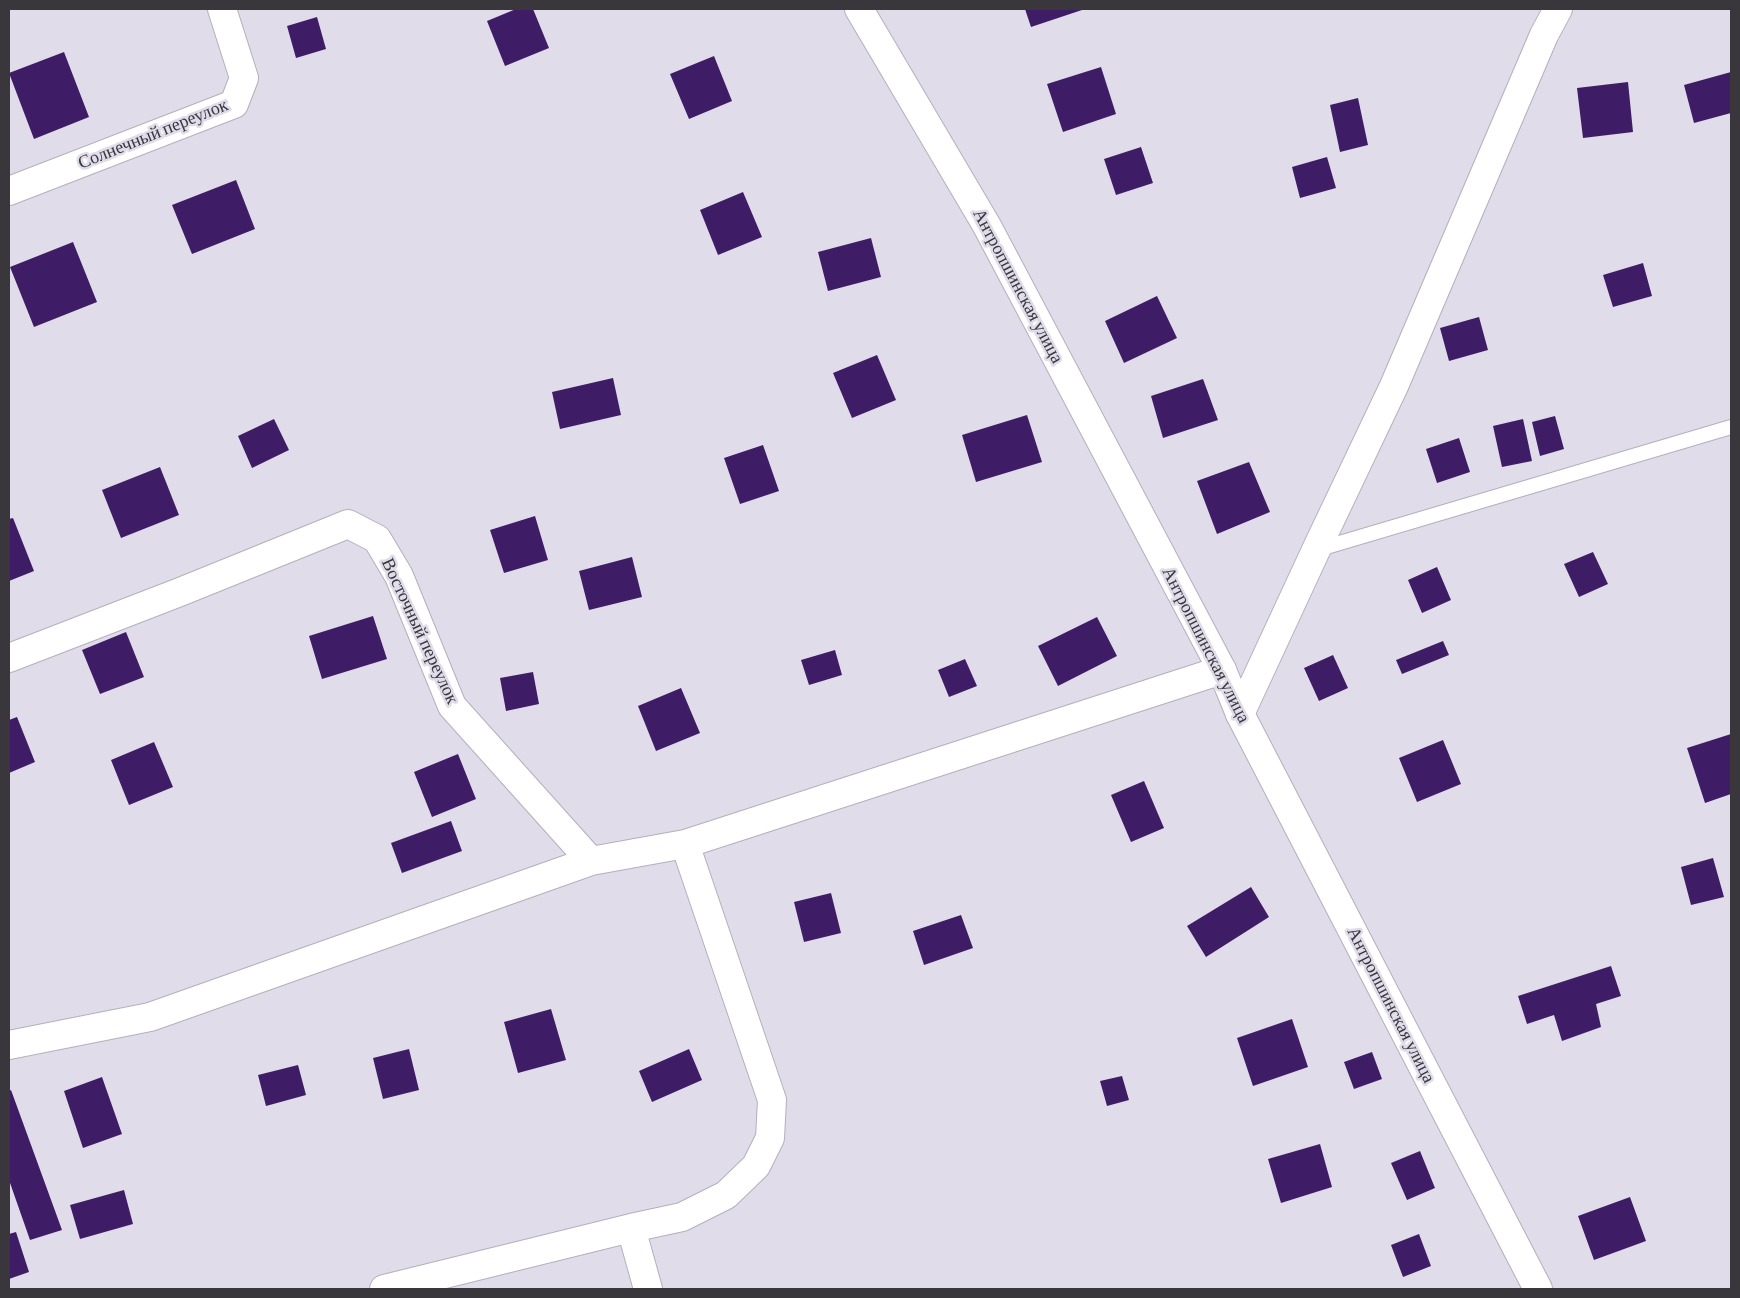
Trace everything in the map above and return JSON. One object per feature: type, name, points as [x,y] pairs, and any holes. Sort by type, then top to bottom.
[{"type":"street","name":"Солнечный переулок","points":[[9,191],[234,104],[244,78],[222,9]]},
{"type":"street","name":"Антропшинская улица","points":[[859,9],[987,226],[1222,670],[1240,714],[1538,1289]]},
{"type":"street","points":[[1240,714],[1394,386],[1544,35],[1558,9]]},
{"type":"street","name":"Восточный переулок","points":[[9,658],[348,524],[377,539],[399,576],[452,706],[591,861]]},
{"type":"street","points":[[9,1046],[150,1017],[591,861],[685,844],[1222,670]]},
{"type":"street","points":[[384,1289],[682,1216],[726,1195],[756,1166],[770,1138],[772,1100],[685,844]]},
{"type":"street","points":[[631,1228],[648,1289]]},
{"type":"lane","points":[[1316,550],[1731,426]]},
{"type":"building","points":[[516,9],[533,9],[549,48],[505,66],[487,21]]},
{"type":"building","points":[[1025,9],[1085,9],[1031,27]]},
{"type":"building","points":[[317,17],[326,49],[296,58],[287,26]]},
{"type":"building","points":[[64,52],[89,117],[34,139],[9,73]]},
{"type":"building","points":[[714,56],[732,101],[689,119],[670,74]]},
{"type":"building","points":[[1101,67],[1116,114],[1063,132],[1047,84]]},
{"type":"building","points":[[1731,72],[1731,113],[1694,123],[1684,85]]},
{"type":"building","points":[[1628,82],[1633,132],[1583,138],[1577,88]]},
{"type":"building","points":[[1358,98],[1368,145],[1340,152],[1330,105]]},
{"type":"building","points":[[1141,147],[1153,183],[1116,195],[1104,159]]},
{"type":"building","points":[[1327,157],[1336,188],[1300,198],[1292,167]]},
{"type":"building","points":[[236,180],[255,229],[192,254],[172,205]]},
{"type":"building","points":[[743,192],[762,237],[718,255],[700,210]]},
{"type":"building","points":[[871,238],[881,277],[828,291],[818,252]]},
{"type":"building","points":[[73,242],[97,302],[34,327],[10,267]]},
{"type":"building","points":[[1643,263],[1652,296],[1613,307],[1603,275]]},
{"type":"building","points":[[1157,296],[1177,338],[1124,363],[1105,321]]},
{"type":"building","points":[[1479,317],[1488,350],[1449,361],[1440,328]]},
{"type":"building","points":[[877,355],[896,400],[852,418],[833,373]]},
{"type":"building","points":[[613,378],[621,415],[560,429],[552,392]]},
{"type":"building","points":[[1203,379],[1218,420],[1163,438],[1151,396]]},
{"type":"building","points":[[1027,415],[1042,462],[976,482],[962,435]]},
{"type":"building","points":[[1555,416],[1564,449],[1540,456],[1532,422]]},
{"type":"building","points":[[274,419],[289,450],[252,468],[238,436]]},
{"type":"building","points":[[1523,419],[1532,461],[1502,467],[1493,426]]},
{"type":"building","points":[[1459,438],[1470,472],[1437,483],[1426,449]]},
{"type":"building","points":[[763,445],[779,491],[740,504],[724,458]]},
{"type":"building","points":[[1249,462],[1270,512],[1217,534],[1197,481]]},
{"type":"building","points":[[160,467],[179,515],[121,538],[102,490]]},
{"type":"building","points":[[535,516],[548,560],[504,573],[490,530]]},
{"type":"building","points":[[13,518],[34,571],[9,581],[9,519]]},
{"type":"building","points":[[1593,552],[1608,584],[1579,597],[1564,564]]},
{"type":"building","points":[[632,557],[642,597],[589,610],[579,571]]},
{"type":"building","points":[[1437,567],[1451,600],[1422,613],[1408,580]]},
{"type":"building","points":[[373,616],[387,659],[322,679],[309,636]]},
{"type":"building","points":[[1097,617],[1117,656],[1058,686],[1038,646]]},
{"type":"building","points":[[126,632],[144,677],[100,694],[82,650]]},
{"type":"building","points":[[1443,641],[1449,655],[1402,674],[1396,660]]},
{"type":"building","points":[[835,650],[842,675],[809,685],[801,660]]},
{"type":"building","points":[[1333,655],[1348,688],[1319,701],[1304,668]]},
{"type":"building","points":[[965,659],[977,686],[949,697],[938,670]]},
{"type":"building","points":[[533,672],[539,704],[506,711],[500,678]]},
{"type":"building","points":[[681,688],[700,733],[656,751],[638,706]]},
{"type":"building","points":[[17,717],[35,762],[9,773],[9,720]]},
{"type":"building","points":[[1731,734],[1731,794],[1705,803],[1687,748]]},
{"type":"building","points":[[1443,740],[1461,784],[1417,802],[1399,758]]},
{"type":"building","points":[[154,742],[173,787],[129,805],[111,760]]},
{"type":"building","points":[[458,754],[476,799],[432,817],[414,772]]},
{"type":"building","points":[[1144,781],[1164,828],[1131,842],[1111,795]]},
{"type":"building","points":[[451,821],[462,851],[402,873],[391,843]]},
{"type":"building","points":[[1713,858],[1724,897],[1691,905],[1681,867]]},
{"type":"building","points":[[1251,887],[1269,917],[1206,957],[1187,926]]},
{"type":"building","points":[[831,893],[841,933],[804,942],[794,902]]},
{"type":"building","points":[[961,915],[973,948],[924,965],[913,931]]},
{"type":"building","points":[[1611,966],[1621,996],[1596,1004],[1601,1027],[1562,1041],[1554,1015],[1527,1024],[1518,996]]},
{"type":"building","points":[[551,1009],[566,1060],[518,1073],[504,1022]]},
{"type":"building","points":[[1292,1019],[1308,1067],[1253,1086],[1237,1038]]},
{"type":"building","points":[[409,1049],[419,1090],[383,1099],[373,1058]]},
{"type":"building","points":[[689,1049],[702,1080],[652,1102],[639,1071]]},
{"type":"building","points":[[1372,1052],[1382,1079],[1354,1089],[1344,1062]]},
{"type":"building","points":[[298,1065],[306,1095],[266,1106],[258,1075]]},
{"type":"building","points":[[1122,1076],[1129,1100],[1107,1106],[1100,1081]]},
{"type":"building","points":[[102,1077],[122,1134],[83,1148],[64,1091]]},
{"type":"building","points":[[11,1090],[62,1230],[30,1240],[9,1180],[9,1091]]},
{"type":"building","points":[[1320,1144],[1332,1187],[1281,1203],[1268,1159]]},
{"type":"building","points":[[1420,1151],[1435,1188],[1407,1200],[1391,1163]]},
{"type":"building","points":[[124,1190],[133,1224],[80,1239],[70,1205]]},
{"type":"building","points":[[1630,1197],[1646,1241],[1594,1260],[1578,1216]]},
{"type":"building","points":[[16,1232],[29,1272],[9,1279],[9,1234]]},
{"type":"building","points":[[1419,1234],[1431,1266],[1403,1277],[1391,1245]]}]
